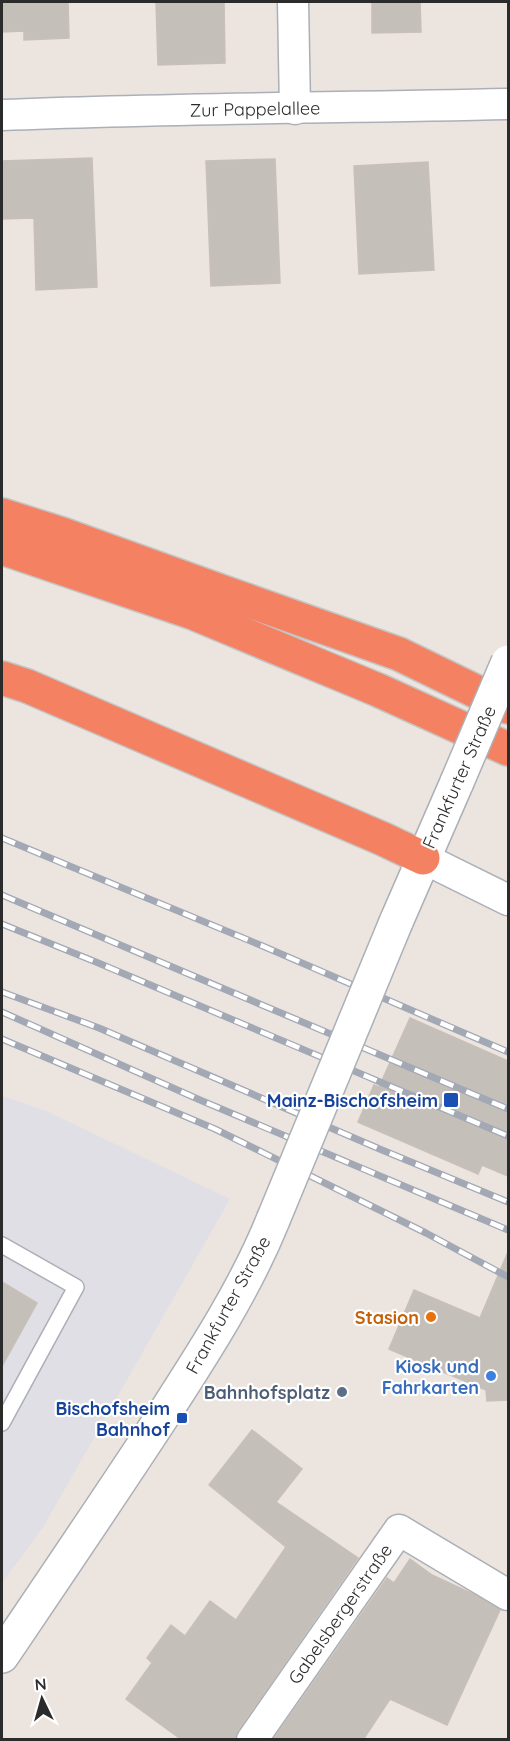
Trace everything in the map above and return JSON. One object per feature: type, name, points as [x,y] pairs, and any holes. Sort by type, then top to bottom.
[{"type":"highway","points":[[2,515],[62,534],[399,654],[508,706]]},
{"type":"highway","points":[[2,548],[193,613],[378,690],[508,749]]},
{"type":"highway","points":[[2,678],[27,686],[423,858]]},
{"type":"street","points":[[293,2],[295,109]]},
{"type":"street","name":"Zur Pappelallee","points":[[2,115],[96,111],[508,104]]},
{"type":"street","name":"Frankfurter Straße","points":[[2,1656],[195,1365],[263,1245],[396,922],[508,662]]},
{"type":"street","points":[[423,858],[508,900]]},
{"type":"street","name":"Gabelsbergerstraße","points":[[252,1740],[399,1530],[506,1593]]},
{"type":"lane","points":[[2,1245],[76,1287],[2,1423]]},
{"type":"shaded area","points":[[2,1096],[46,1111],[230,1199],[43,1527],[2,1583]]},
{"type":"building","points":[[2,2],[68,2],[69,38],[24,40],[24,31],[2,32]]},
{"type":"building","points":[[156,2],[224,2],[225,63],[158,65]]},
{"type":"building","points":[[372,2],[420,2],[421,32],[372,33]]},
{"type":"building","points":[[92,158],[97,287],[36,290],[34,218],[2,219],[2,161]]},
{"type":"building","points":[[275,159],[280,283],[211,286],[206,161]]},
{"type":"building","points":[[428,162],[434,270],[359,274],[354,166]]},
{"type":"building","points":[[410,1018],[508,1061],[508,1176],[482,1165],[478,1174],[358,1122],[374,1085],[379,1087]]},
{"type":"building","points":[[508,1252],[508,1400],[487,1401],[486,1390],[389,1349],[414,1290],[480,1318]]},
{"type":"building","points":[[2,1282],[37,1303],[2,1366]]},
{"type":"building","points":[[252,1430],[302,1469],[276,1502],[358,1558],[238,1730],[235,1740],[182,1740],[126,1699],[152,1663],[147,1658],[171,1625],[185,1636],[210,1601],[236,1620],[286,1547],[209,1485]]},
{"type":"building","points":[[410,1559],[432,1575],[475,1595],[500,1610],[447,1725],[390,1699],[363,1740],[273,1740],[387,1578],[394,1583]]},
{"type":"railway","points":[[2,838],[265,947],[508,1052]]},
{"type":"railway","points":[[2,895],[508,1109]]},
{"type":"railway","points":[[2,924],[508,1136]]},
{"type":"railway","points":[[2,992],[99,1028],[508,1202]]},
{"type":"railway","points":[[2,1012],[200,1100],[508,1230]]},
{"type":"railway","points":[[2,1039],[215,1129],[426,1233],[508,1277]]},
{"type":"place","name":"Mainz-Bischofsheim","points":[[451,1100]]},
{"type":"place","name":"Stasion","points":[[431,1317]]},
{"type":"place","name":"Kiosk und Fahrkarten","points":[[491,1376]]},
{"type":"place","name":"Bahnhofsplatz","points":[[342,1392]]},
{"type":"place","name":"Bischofsheim Bahnhof","points":[[182,1418]]}]
